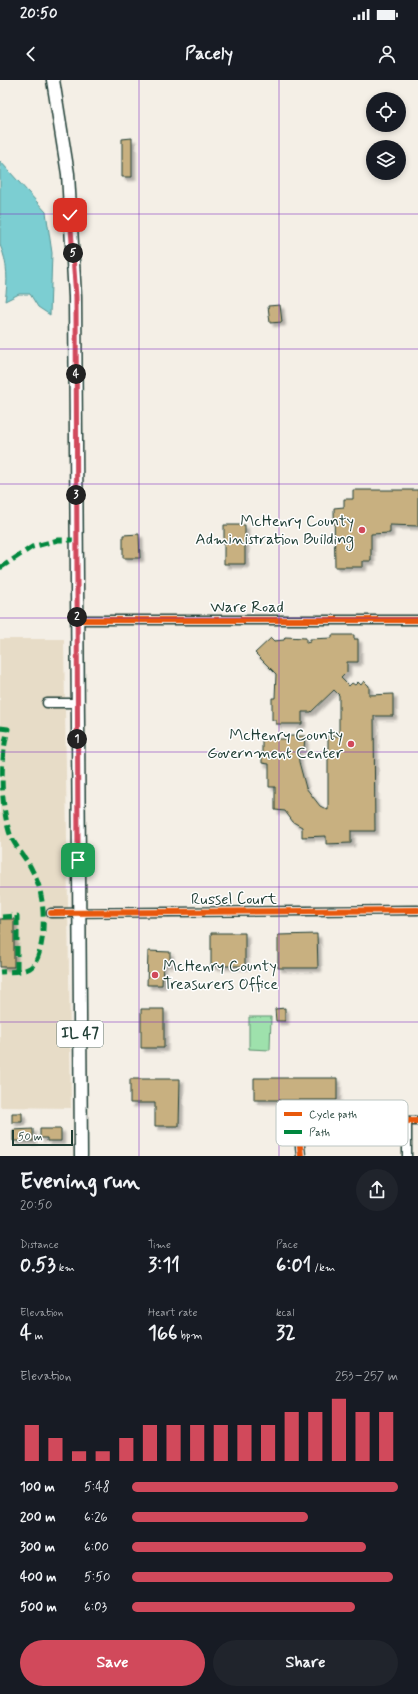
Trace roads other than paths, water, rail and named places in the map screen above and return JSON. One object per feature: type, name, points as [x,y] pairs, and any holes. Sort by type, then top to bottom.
[{"type":"main road","name":"IL 47","points":[[53,80],[68,174],[76,297],[77,703],[81,1156]]},
{"type":"street","name":"Ware Road","points":[[77,620],[418,620]]},
{"type":"street","points":[[47,703],[77,703]]},
{"type":"street","name":"Russel Court","points":[[51,913],[418,910]]},
{"type":"street","points":[[301,1146],[301,1156]]},
{"type":"water","points":[[0,161],[46,212],[52,253],[50,315],[38,307],[30,294],[19,294],[5,301],[7,273],[5,259],[0,245]]},
{"type":"place","name":"McHenry County Administration Building","points":[[362,530]]},
{"type":"place","name":"McHenry County Government Center","points":[[351,744]]},
{"type":"place","name":"McHenry County Treasurers Office","points":[[155,975]]}]
